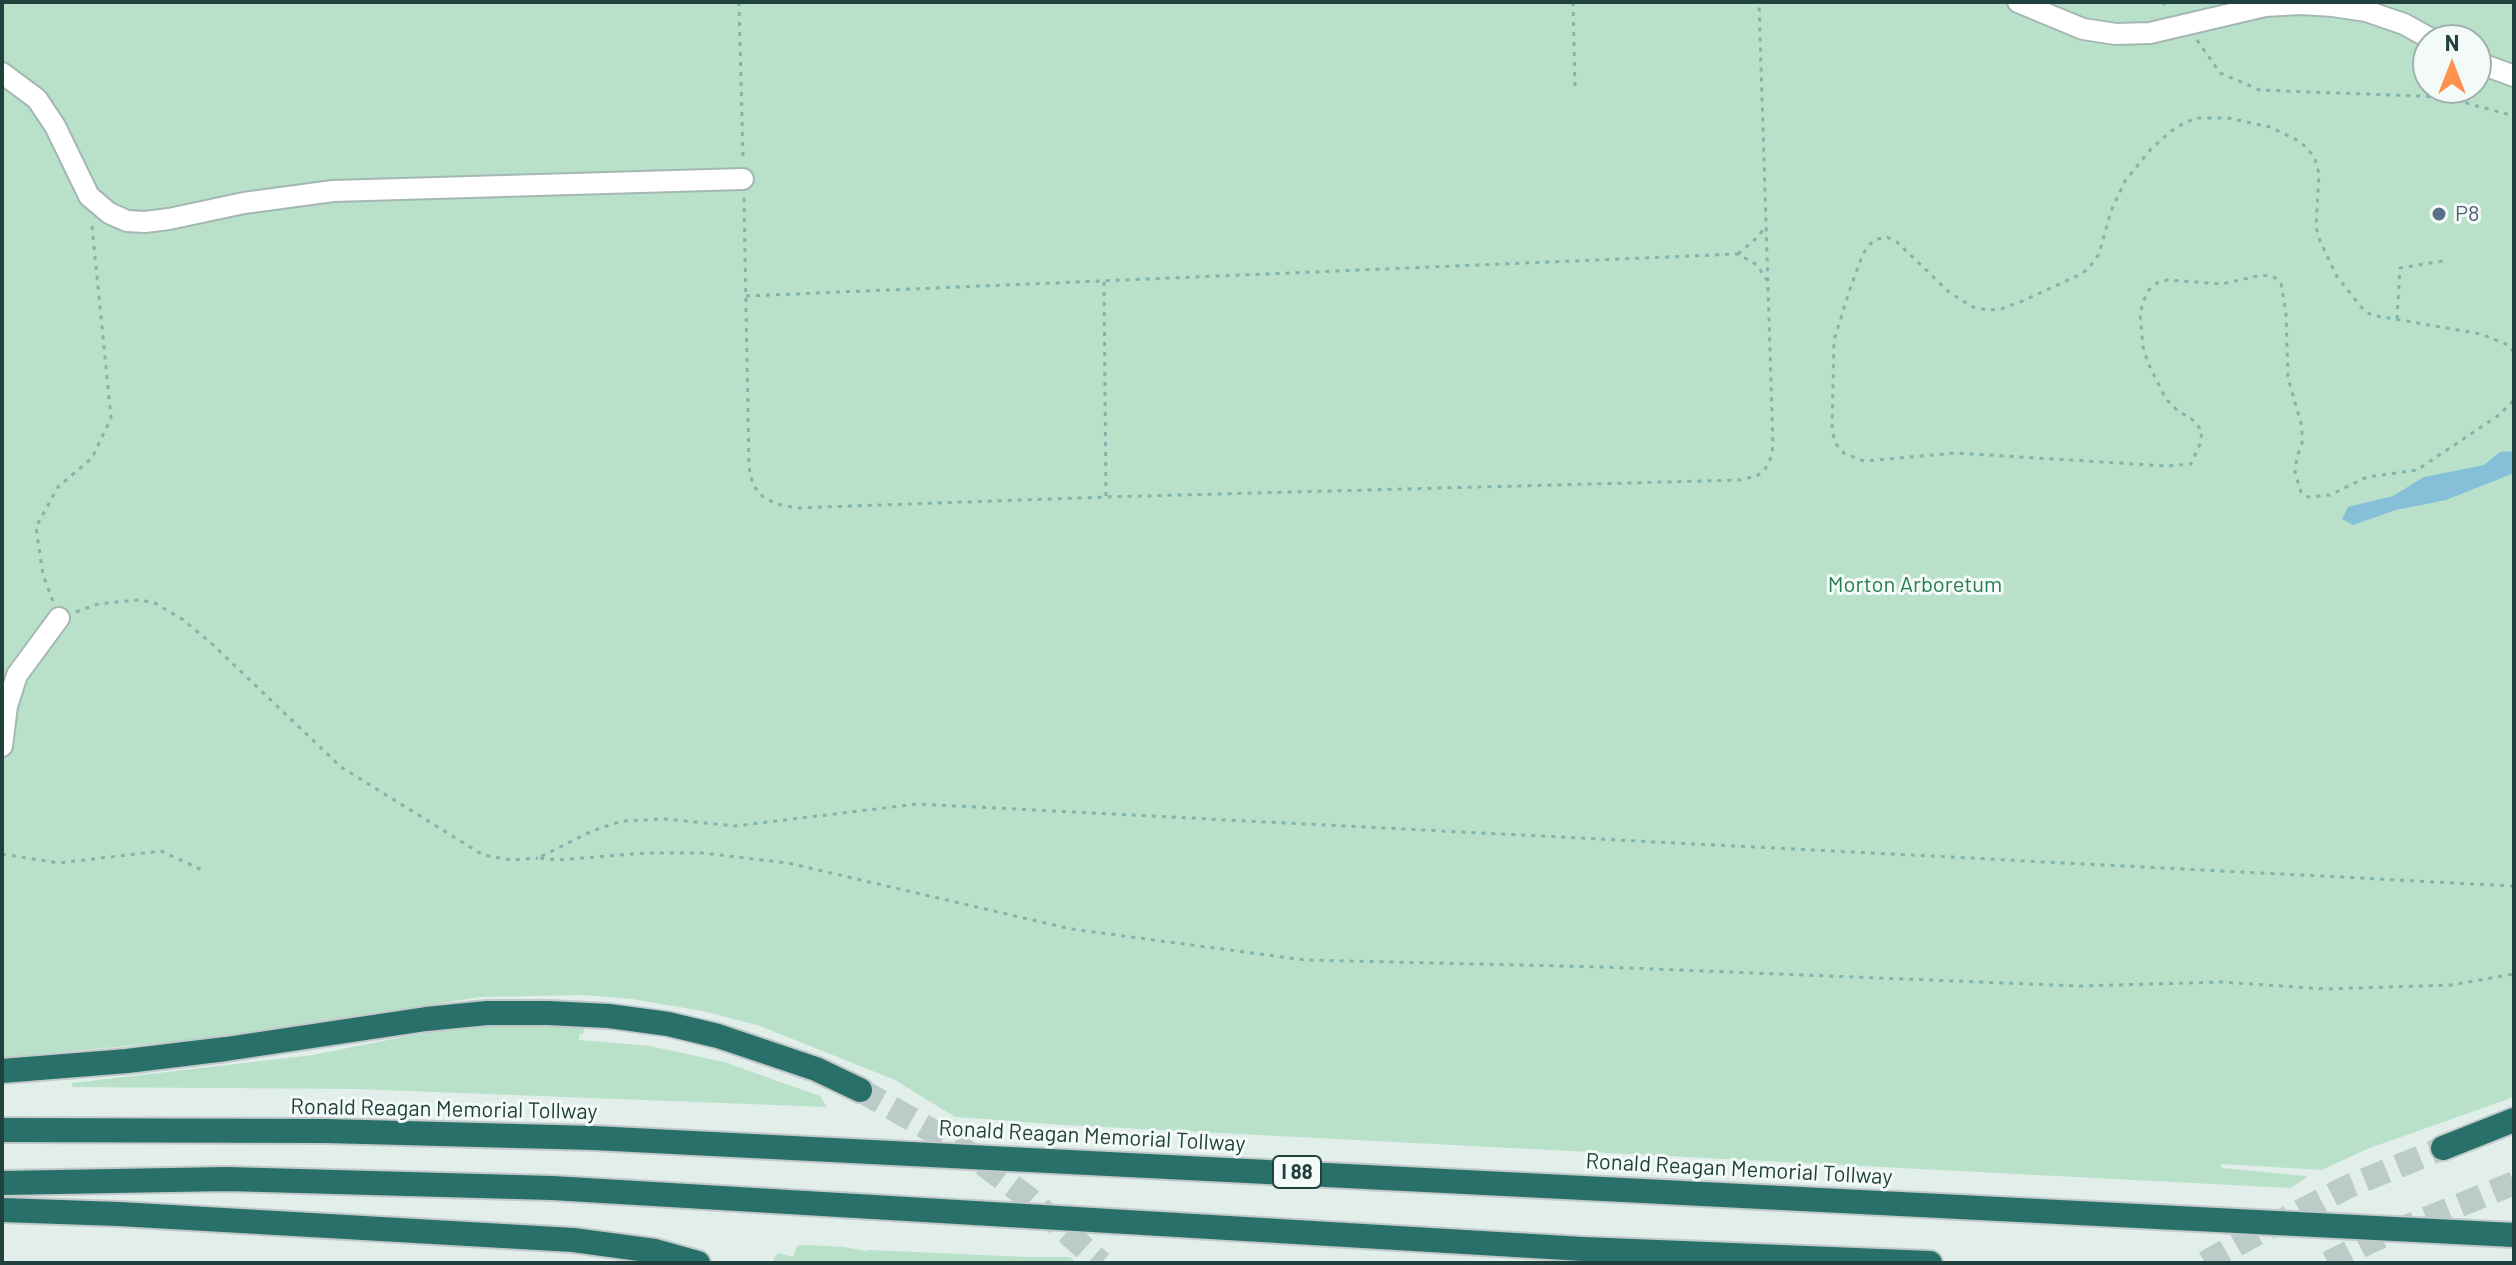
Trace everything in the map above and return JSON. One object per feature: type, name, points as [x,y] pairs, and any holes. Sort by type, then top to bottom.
[{"type":"highway","points":[[2,1071],[198,1052],[426,1019],[487,1013],[548,1013],[624,1018],[718,1036],[816,1069],[860,1090]]},
{"type":"highway","points":[[2443,1148],[2514,1120]]},
{"type":"highway","name":"Ronald Reagan Memorial Tollway","points":[[2,1130],[326,1131],[594,1138],[2514,1235]]},
{"type":"highway","points":[[2,1183],[227,1179],[552,1188],[1583,1249],[1930,1263]]},
{"type":"highway","points":[[2,1210],[573,1240],[655,1251],[698,1263]]},
{"type":"lane","points":[[2018,2],[2083,29],[2105,33],[2150,33],[2265,6],[2300,4],[2366,11],[2412,28]]},
{"type":"lane","points":[[2492,68],[2514,76]]},
{"type":"lane","points":[[2,73],[37,99],[55,126],[89,196],[109,213],[127,221],[169,219],[256,201],[333,191],[743,179]]},
{"type":"lane","points":[[2,746],[7,706],[17,675],[59,618]]},
{"type":"path","points":[[739,2],[749,467],[753,485],[763,497],[796,508],[1740,480],[1757,476],[1770,460],[1773,446],[1759,2]]},
{"type":"path","points":[[1573,2],[1575,88]]},
{"type":"path","points":[[2162,2],[2187,25],[2220,73],[2260,90],[2444,97],[2514,116]]},
{"type":"path","points":[[2514,352],[2506,344],[2481,334],[2371,315],[2361,307],[2329,262],[2316,227],[2319,174],[2308,149],[2291,136],[2270,127],[2228,118],[2197,118],[2170,132],[2151,149],[2125,181],[2115,197],[2099,254],[2091,265],[2083,273],[2025,300],[2001,309],[1973,307],[1950,293],[1897,242],[1887,237],[1869,245],[1851,286],[1834,340],[1832,431],[1836,444],[1844,453],[1864,461],[1956,453],[2167,466],[2191,464],[2202,431],[2166,399],[2143,347],[2140,315],[2143,302],[2149,290],[2167,280],[2222,284],[2262,275],[2274,277],[2281,284],[2286,313],[2288,378],[2302,427],[2302,443],[2295,472],[2301,492],[2308,497],[2330,495],[2367,477],[2417,470],[2499,415],[2512,402],[2514,394]]},
{"type":"path","points":[[89,196],[111,418],[92,458],[58,487],[36,527],[43,575],[59,618],[98,604],[137,600],[153,602],[182,619],[211,643],[341,767],[483,855],[511,860],[558,860],[646,853],[702,853],[788,863],[1071,929],[1305,960],[1603,967],[2080,986],[2222,982],[2325,989],[2451,985],[2514,974]]},
{"type":"path","points":[[1738,254],[1759,236],[1766,223]]},
{"type":"path","points":[[746,296],[1738,254],[1757,265],[1768,283]]},
{"type":"path","points":[[2397,319],[2400,268],[2443,261]]},
{"type":"path","points":[[1104,282],[1106,497]]},
{"type":"path","points":[[538,858],[592,831],[622,821],[665,819],[735,826],[917,804],[2514,886]]},
{"type":"path","points":[[2,854],[59,863],[161,851],[202,870]]},
{"type":"green space","name":"Morton Arboretum","points":[[2,2],[2514,2],[2514,1097],[2367,1149],[2322,1170],[2221,1164],[2221,1168],[2306,1176],[2290,1188],[955,1117],[895,1080],[760,1026],[703,1011],[632,999],[583,995],[481,997],[205,1039],[39,1054],[36,1058],[2,1060]]},
{"type":"green space","points":[[583,1022],[584,1033],[579,1035],[579,1040],[650,1046],[724,1062],[820,1096],[827,1107],[356,1089],[72,1087],[72,1083],[313,1055],[487,1024]]},
{"type":"green space","points":[[797,1246],[865,1251],[1070,1257],[1077,1263],[775,1263],[773,1260],[778,1253],[793,1257]]},
{"type":"water","points":[[2514,451],[2514,473],[2446,500],[2396,510],[2353,525],[2342,519],[2348,507],[2393,496],[2424,477],[2484,465],[2500,452]]},
{"type":"tunnel","points":[[860,1090],[959,1146],[1031,1200],[1101,1263]]},
{"type":"tunnel","points":[[2205,1263],[2347,1187],[2443,1148]]},
{"type":"tunnel","points":[[2328,1263],[2369,1242],[2514,1183]]},
{"type":"place","name":"P8","points":[[2439,214]]}]
